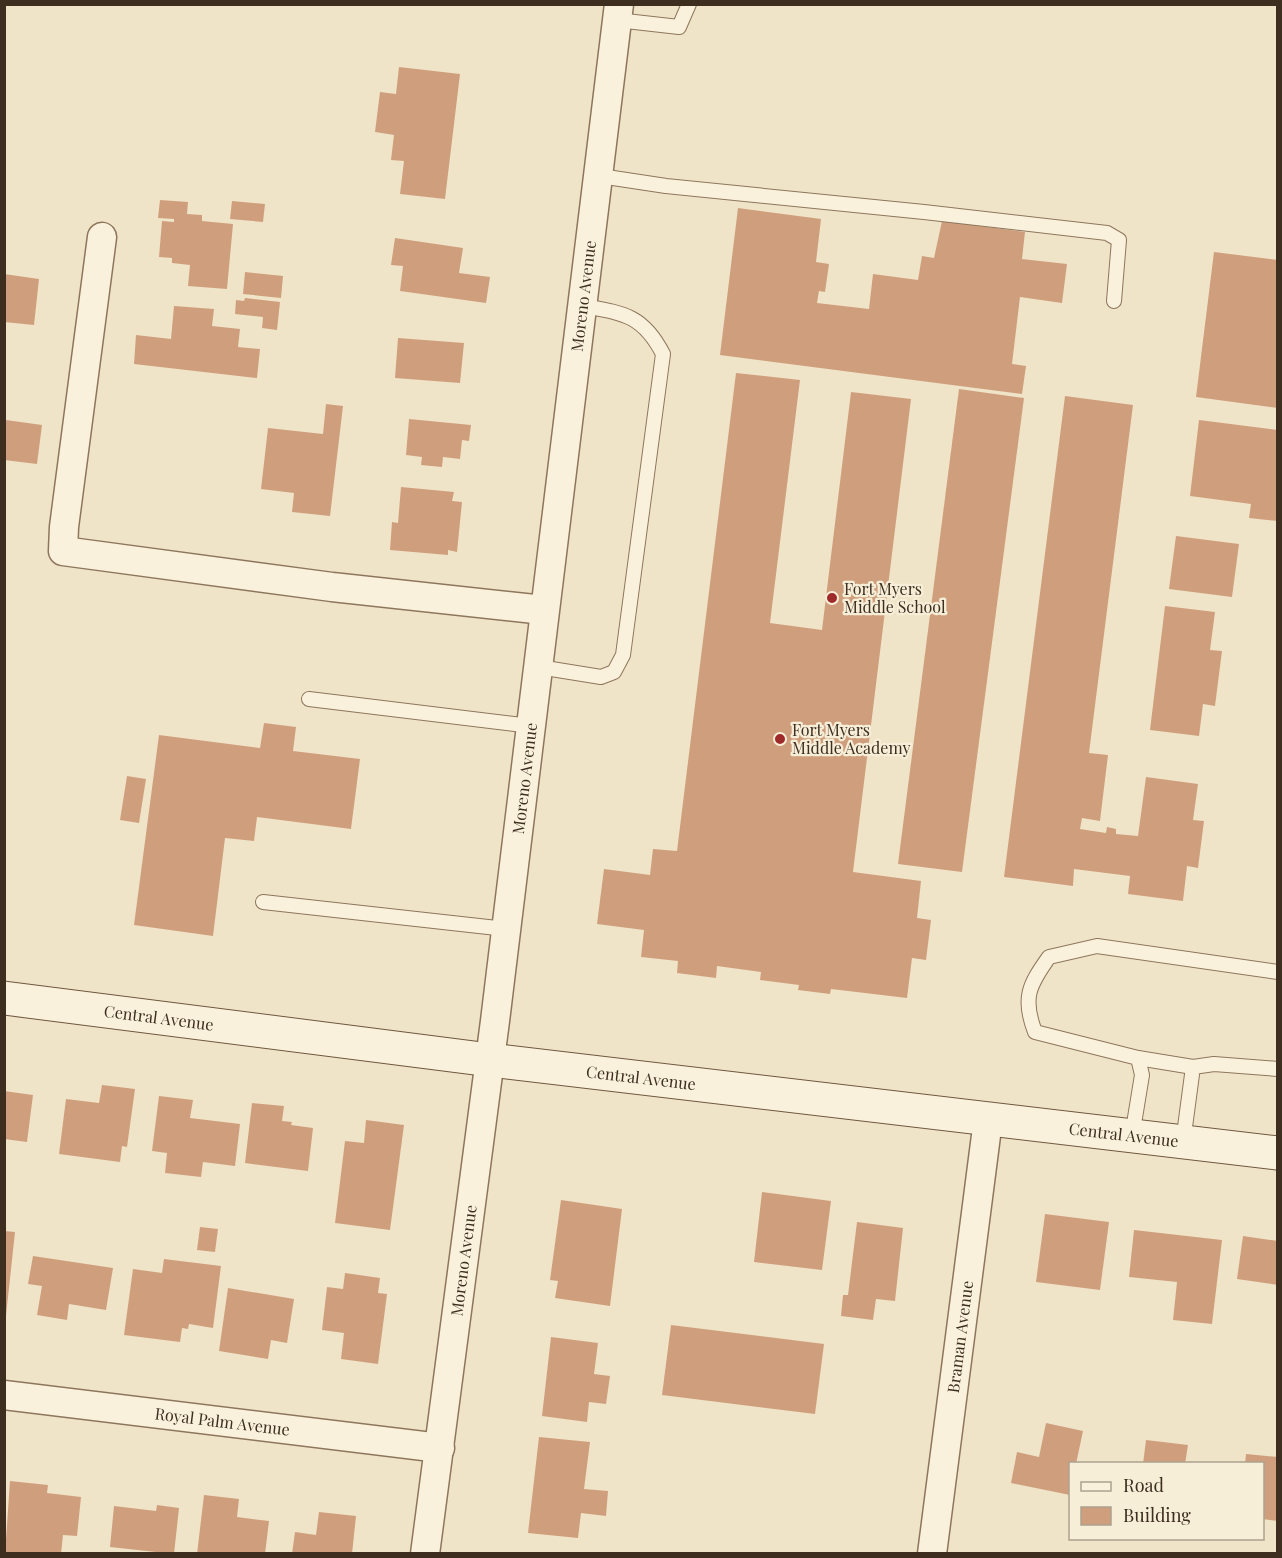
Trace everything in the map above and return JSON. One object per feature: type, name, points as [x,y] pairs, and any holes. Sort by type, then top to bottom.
[{"type":"street","name":"Moreno Avenue","points":[[425,1554],[490,1060],[544,610],[600,176],[618,12]]},
{"type":"street","points":[[102,237],[64,528],[63,551],[332,587],[544,610]]},
{"type":"street","name":"Central Avenue","points":[[4,998],[490,1060],[1278,1153]]},
{"type":"street","name":"Braman Avenue","points":[[932,1554],[988,1120]]},
{"type":"street","name":"Royal Palm Avenue","points":[[4,1395],[440,1448]]},
{"type":"lane","points":[[618,12],[679,27],[688,4]]},
{"type":"lane","points":[[600,176],[666,186],[1107,233],[1119,240],[1114,301]]},
{"type":"lane","points":[[538,667],[600,677],[614,672],[623,655],[663,354],[654,337],[628,314],[584,306]]},
{"type":"lane","points":[[309,699],[531,726]]},
{"type":"lane","points":[[263,902],[506,928]]},
{"type":"lane","points":[[1278,972],[1097,946],[1049,957],[1031,981],[1028,1012],[1035,1032],[1138,1058],[1193,1067],[1214,1064],[1278,1069]]},
{"type":"lane","points":[[1132,1136],[1142,1075],[1138,1058]]},
{"type":"lane","points":[[1183,1142],[1193,1067]]},
{"type":"building","points":[[399,67],[460,74],[445,199],[400,194],[404,161],[391,160],[394,135],[375,132],[380,92],[396,94]]},
{"type":"building","points":[[160,200],[188,202],[187,214],[202,215],[202,221],[233,224],[227,289],[188,286],[190,265],[172,263],[172,258],[159,257],[162,221],[174,222],[174,219],[158,218]]},
{"type":"building","points":[[232,201],[265,204],[263,222],[230,219]]},
{"type":"building","points":[[738,208],[821,219],[816,262],[829,264],[825,292],[819,291],[817,303],[869,309],[873,274],[918,280],[922,256],[934,258],[942,221],[1025,232],[1022,259],[1067,264],[1062,303],[1020,297],[1012,364],[1026,366],[1022,394],[720,355]]},
{"type":"building","points":[[395,238],[463,248],[459,273],[490,277],[486,303],[400,291],[403,266],[391,265]]},
{"type":"building","points":[[1214,252],[1278,260],[1278,408],[1196,397]]},
{"type":"building","points":[[245,272],[283,276],[281,298],[243,294]]},
{"type":"building","points":[[4,274],[39,279],[34,325],[4,322]]},
{"type":"building","points":[[245,298],[280,302],[277,330],[262,328],[263,317],[235,314],[236,300],[244,301]]},
{"type":"building","points":[[174,306],[214,309],[212,326],[240,329],[238,347],[260,349],[257,378],[134,364],[136,335],[171,339]]},
{"type":"building","points":[[398,338],[464,343],[460,383],[395,378]]},
{"type":"building","name":"Fort Myers Middle Academy","points":[[736,373],[800,380],[770,623],[822,630],[851,392],[911,399],[853,872],[921,881],[917,918],[931,920],[926,960],[912,958],[907,998],[831,989],[830,994],[798,990],[799,985],[760,980],[761,972],[717,966],[716,978],[677,973],[678,961],[641,957],[644,930],[597,924],[604,869],[650,875],[653,849],[677,851]]},
{"type":"building","name":"Fort Myers Middle Academy","points":[[959,389],[1024,398],[962,872],[898,864]]},
{"type":"building","points":[[1065,396],[1133,405],[1089,753],[1108,755],[1100,821],[1082,818],[1080,829],[1106,833],[1107,827],[1116,829],[1116,834],[1138,836],[1146,777],[1198,784],[1193,820],[1204,821],[1198,868],[1187,866],[1183,901],[1128,894],[1130,876],[1074,869],[1073,886],[1004,877]]},
{"type":"building","points":[[326,404],[343,406],[330,516],[292,512],[294,493],[261,489],[268,428],[323,434]]},
{"type":"building","points":[[409,419],[471,425],[469,441],[462,440],[460,459],[443,457],[442,467],[421,465],[422,457],[406,455]]},
{"type":"building","points":[[6,420],[42,425],[37,464],[4,460]]},
{"type":"building","points":[[1199,420],[1278,430],[1278,521],[1249,518],[1251,504],[1190,496]]},
{"type":"building","points":[[401,487],[454,492],[452,501],[462,502],[457,552],[448,550],[448,555],[390,550],[392,522],[398,523]]},
{"type":"building","points":[[1176,536],[1239,544],[1232,597],[1169,589]]},
{"type":"building","points":[[1165,606],[1215,612],[1210,650],[1222,651],[1215,706],[1203,704],[1199,736],[1150,730]]},
{"type":"building","points":[[264,723],[296,727],[293,751],[360,759],[351,829],[257,817],[254,841],[225,838],[213,936],[134,925],[159,735],[260,748]]},
{"type":"building","points":[[127,776],[146,779],[139,823],[120,820]]},
{"type":"building","points":[[102,1085],[135,1089],[127,1147],[122,1146],[120,1162],[59,1154],[66,1099],[99,1103]]},
{"type":"building","points":[[4,1091],[33,1095],[27,1142],[4,1139]]},
{"type":"building","points":[[159,1096],[193,1100],[190,1118],[240,1124],[235,1166],[203,1162],[201,1177],[165,1173],[167,1153],[152,1151]]},
{"type":"building","points":[[252,1103],[284,1106],[282,1121],[292,1122],[291,1125],[313,1128],[308,1171],[245,1163]]},
{"type":"building","points":[[366,1120],[404,1125],[390,1230],[335,1223],[345,1141],[364,1143]]},
{"type":"building","points":[[762,1192],[831,1201],[822,1270],[754,1262]]},
{"type":"building","points":[[561,1200],[622,1209],[610,1306],[555,1298],[558,1281],[550,1280]]},
{"type":"building","points":[[1045,1214],[1109,1222],[1100,1290],[1036,1282]]},
{"type":"building","points":[[857,1222],[903,1228],[895,1301],[876,1299],[873,1320],[841,1316],[843,1295],[848,1295]]},
{"type":"building","points":[[200,1227],[218,1229],[215,1252],[197,1250]]},
{"type":"building","points":[[1134,1230],[1222,1240],[1212,1324],[1173,1320],[1177,1282],[1129,1277]]},
{"type":"building","points":[[4,1231],[15,1232],[6,1316],[4,1316]]},
{"type":"building","points":[[1243,1236],[1278,1241],[1278,1285],[1237,1279]]},
{"type":"building","points":[[33,1256],[113,1268],[106,1310],[69,1304],[67,1320],[37,1315],[42,1286],[28,1284]]},
{"type":"building","points":[[164,1259],[221,1266],[213,1328],[189,1324],[188,1329],[182,1328],[180,1342],[124,1335],[133,1269],[162,1273]]},
{"type":"building","points":[[345,1273],[380,1278],[378,1293],[387,1294],[378,1364],[341,1359],[344,1333],[322,1330],[327,1287],[343,1289]]},
{"type":"building","points":[[228,1288],[294,1299],[287,1343],[271,1340],[268,1359],[219,1351]]},
{"type":"building","points":[[671,1325],[824,1344],[815,1414],[662,1395]]},
{"type":"building","points":[[551,1337],[598,1343],[594,1374],[610,1376],[606,1404],[589,1402],[587,1422],[542,1416]]},
{"type":"building","points":[[1046,1423],[1083,1431],[1076,1462],[1069,1462],[1069,1495],[1011,1483],[1017,1452],[1039,1457]]},
{"type":"building","points":[[539,1437],[590,1442],[584,1489],[608,1491],[606,1516],[581,1513],[578,1538],[528,1533]]},
{"type":"building","points":[[1146,1440],[1188,1445],[1185,1462],[1143,1462]]},
{"type":"building","points":[[1246,1454],[1278,1457],[1278,1521],[1264,1519],[1264,1462],[1245,1462]]},
{"type":"building","points":[[10,1481],[48,1485],[47,1493],[81,1497],[77,1536],[63,1535],[61,1554],[5,1554]]},
{"type":"building","points":[[204,1495],[239,1499],[237,1517],[269,1521],[265,1554],[197,1554]]},
{"type":"building","points":[[157,1505],[179,1508],[174,1554],[110,1547],[114,1506],[156,1511]]},
{"type":"building","points":[[319,1512],[356,1516],[352,1554],[292,1554],[295,1532],[316,1535]]},
{"type":"place","name":"Fort Myers Middle School","points":[[832,598]]},
{"type":"place","name":"Fort Myers Middle Academy","points":[[780,739]]}]
